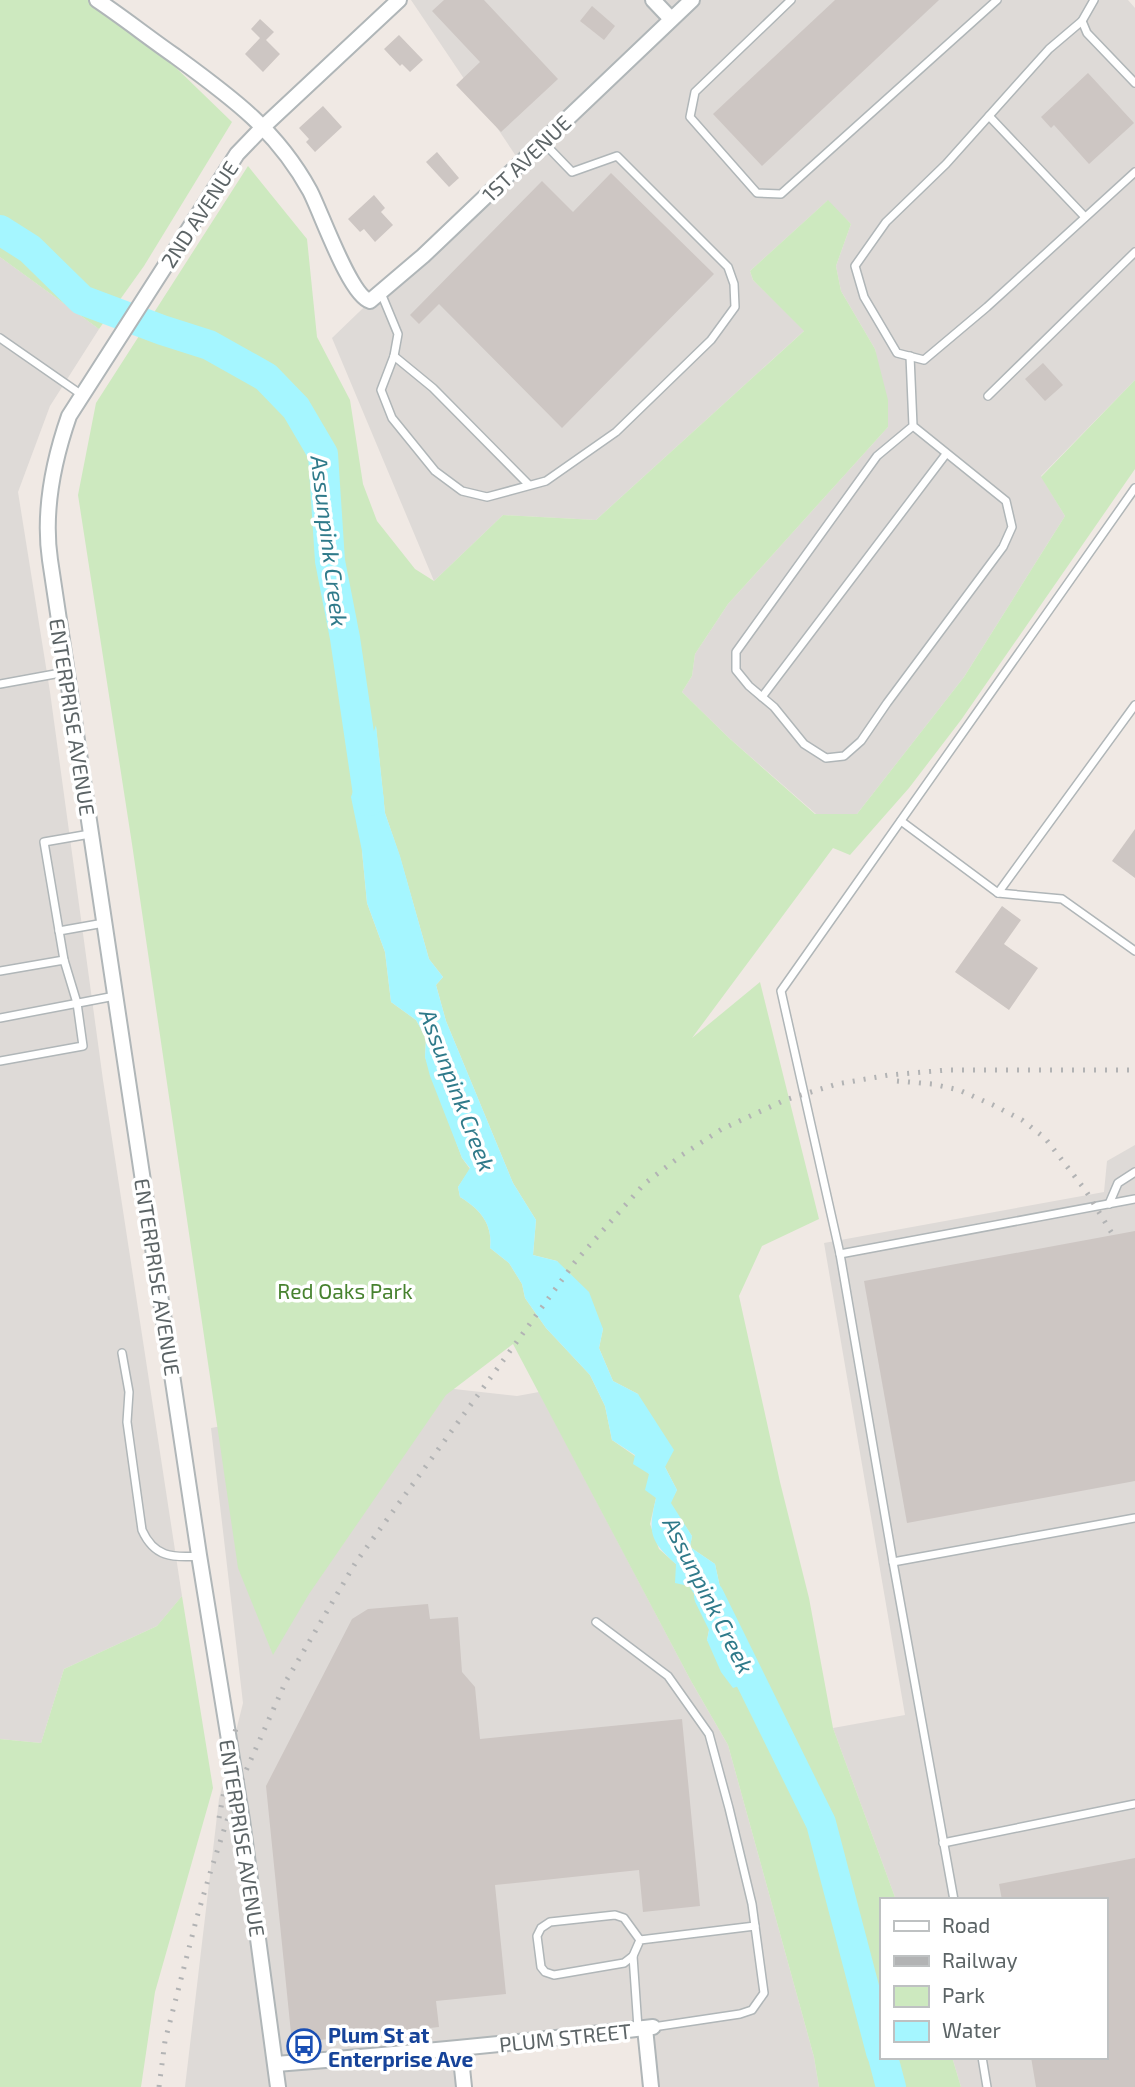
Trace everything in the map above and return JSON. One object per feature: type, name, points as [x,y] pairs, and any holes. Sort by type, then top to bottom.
[{"type":"street","name":"2ND AVENUE","points":[[54,467],[69,416],[237,154],[399,0]]},
{"type":"street","points":[[653,0],[671,19]]},
{"type":"street","name":"1ST AVENUE","points":[[381,293],[692,0]]},
{"type":"street","points":[[104,2],[228,95],[263,127],[281,146],[311,193],[356,291],[370,301],[381,293]]},
{"type":"street","name":"ENTERPRISE AVENUE","points":[[54,467],[47,519],[48,547],[199,1556],[242,1820],[278,2087]]},
{"type":"street","points":[[646,2028],[651,2087]]},
{"type":"street","name":"PLUM STREET","points":[[276,2064],[460,2049],[646,2028]]},
{"type":"street","points":[[460,2049],[464,2087]]},
{"type":"lane","points":[[791,0],[695,92],[690,117],[758,194],[781,194],[997,0]]},
{"type":"lane","points":[[1094,0],[1082,21],[1049,49],[946,164],[886,222],[855,266],[864,297],[897,353],[924,360],[987,307],[1135,172]]},
{"type":"lane","points":[[1082,21],[1087,33],[1135,83]]},
{"type":"lane","points":[[989,116],[1085,216]]},
{"type":"lane","points":[[381,293],[398,334],[394,356],[381,390],[392,418],[435,471],[463,491],[487,497],[546,481],[616,432],[711,340],[735,307],[734,285],[728,267],[617,156],[572,172],[542,142]]},
{"type":"lane","points":[[988,396],[1135,252]]},
{"type":"lane","points":[[0,338],[82,395]]},
{"type":"lane","points":[[394,356],[433,388],[529,485]]},
{"type":"lane","points":[[910,356],[913,426],[1006,501],[1012,527],[1003,547],[861,741],[844,756],[826,758],[804,744],[774,707],[749,686],[736,670],[736,652],[877,456],[913,426]]},
{"type":"lane","points":[[762,697],[946,454]]},
{"type":"lane","points":[[954,1898],[892,1562],[841,1254],[781,991],[1135,488]]},
{"type":"lane","points":[[0,684],[67,672]]},
{"type":"lane","points":[[998,893],[1135,705]]},
{"type":"lane","points":[[901,821],[998,893],[1062,899],[1135,951]]},
{"type":"lane","points":[[0,1061],[83,1046],[77,1003],[64,960],[44,842],[91,834]]},
{"type":"lane","points":[[59,931],[104,923]]},
{"type":"lane","points":[[0,971],[64,960]]},
{"type":"lane","points":[[0,1018],[116,996]]},
{"type":"lane","points":[[1109,1204],[1118,1183],[1135,1172]]},
{"type":"lane","points":[[841,1254],[1135,1199]]},
{"type":"lane","points":[[122,1353],[129,1392],[127,1422],[142,1530],[147,1542],[161,1554],[199,1556]]},
{"type":"lane","points":[[892,1562],[1135,1518]]},
{"type":"lane","points":[[596,1622],[668,1676],[709,1734],[752,1904],[764,1993],[752,2010],[740,2014],[646,2028],[633,1956]]},
{"type":"lane","points":[[943,1843],[1135,1804]]},
{"type":"lane","points":[[615,1915],[624,1918],[640,1940],[633,1956],[624,1963],[554,1975],[545,1972],[541,1967],[537,1936],[541,1928],[550,1922],[615,1915]]},
{"type":"lane","points":[[640,1940],[755,1926]]},
{"type":"lane","points":[[982,2059],[987,2087]]},
{"type":"shaded area","points":[[411,0],[1128,0],[1135,8],[1135,380],[1041,476],[1065,516],[964,677],[857,814],[816,814],[729,738],[682,692],[692,676],[695,654],[728,604],[888,427],[875,349],[841,291],[836,266],[851,224],[827,201],[750,271],[753,280],[805,330],[596,520],[503,515],[434,581],[332,338],[518,159]]},
{"type":"shaded area","points":[[0,257],[99,329],[50,406],[18,492],[50,692],[103,1080],[182,1596],[157,1626],[64,1669],[41,1743],[0,1739]]},
{"type":"shaded area","points":[[1135,1145],[1135,2087],[961,2087],[953,2059],[1107,2059],[1107,1898],[895,1898],[833,1728],[905,1715],[824,1243],[1104,1192],[1107,1161]]},
{"type":"shaded area","points":[[436,1387],[517,1396],[539,1392],[691,1681],[728,1745],[814,2057],[819,2087],[642,2087],[637,2026],[457,2048],[461,2087],[185,2087],[219,1799],[243,1703],[211,1428]]},
{"type":"green space","points":[[0,0],[95,0],[136,29],[232,122],[144,266],[99,329],[0,257]]},
{"type":"green space","name":"Red Oaks Park","points":[[248,166],[307,239],[317,337],[350,400],[363,484],[377,521],[415,569],[434,581],[503,515],[596,520],[804,331],[753,280],[750,271],[828,200],[851,224],[836,266],[841,291],[875,349],[888,400],[888,427],[728,604],[695,654],[692,676],[682,692],[729,738],[815,814],[857,814],[964,677],[1065,516],[1041,477],[1135,380],[1135,469],[961,720],[909,788],[850,855],[833,848],[692,1038],[760,982],[819,1219],[762,1246],[739,1296],[809,1598],[833,1728],[895,1898],[880,1898],[880,2059],[953,2059],[961,2087],[819,2087],[814,2057],[728,1745],[691,1681],[513,1344],[446,1395],[309,1594],[273,1655],[238,1568],[78,495],[96,403]],"holes":[[[376,727],[385,813],[429,959],[443,977],[436,985],[446,1021],[513,1183],[536,1220],[533,1255],[557,1261],[603,1329],[599,1348],[613,1381],[638,1394],[665,1467],[677,1490],[670,1503],[692,1536],[690,1547],[715,1564],[720,1587],[730,1611],[725,1642],[744,1684],[707,1640],[711,1620],[676,1564],[659,1549],[650,1524],[656,1498],[649,1474],[635,1456],[612,1440],[605,1406],[590,1375],[546,1328],[525,1298],[522,1284],[509,1263],[490,1248],[489,1232],[484,1218],[460,1197],[458,1187],[470,1169],[462,1158],[425,1057],[426,1038],[416,1020],[391,1002],[385,952],[367,903],[362,851]]]},
{"type":"green space","points":[[182,1596],[213,1788],[155,1992],[141,2087],[0,2087],[0,1739],[41,1743],[64,1669],[157,1626]]},
{"type":"water","points":[[376,725],[385,813],[429,959],[443,977],[436,985],[446,1021],[513,1183],[536,1220],[533,1255],[557,1261],[589,1292],[603,1329],[599,1348],[613,1381],[638,1394],[674,1450],[665,1467],[677,1490],[671,1503],[692,1536],[690,1547],[715,1564],[720,1587],[730,1611],[725,1642],[745,1684],[733,1688],[721,1672],[707,1640],[711,1620],[689,1586],[675,1583],[676,1564],[656,1542],[652,1519],[656,1498],[645,1490],[649,1474],[633,1464],[635,1455],[612,1440],[605,1406],[590,1375],[546,1328],[525,1298],[522,1284],[509,1263],[490,1248],[489,1232],[484,1218],[460,1197],[458,1187],[470,1168],[462,1158],[430,1076],[425,1057],[426,1038],[416,1020],[391,1002],[385,952],[367,903],[362,851],[351,797]]},
{"type":"building","points":[[444,0],[484,0],[558,79],[501,132],[456,85],[480,62],[432,11]]},
{"type":"building","points":[[835,0],[939,0],[762,166],[713,114]]},
{"type":"building","points":[[592,6],[615,26],[604,40],[580,21]]},
{"type":"building","points":[[260,19],[274,32],[266,40],[280,54],[263,72],[245,54],[260,38],[251,29]]},
{"type":"building","points":[[399,35],[423,60],[410,72],[402,64],[400,66],[384,49]]},
{"type":"building","points":[[1088,73],[1134,123],[1089,164],[1054,125],[1051,128],[1041,117]]},
{"type":"building","points":[[323,106],[342,127],[315,152],[306,142],[309,139],[299,128]]},
{"type":"building","points":[[437,152],[459,178],[449,187],[426,162]]},
{"type":"building","points":[[611,173],[714,274],[562,428],[439,304],[419,324],[410,315],[542,181],[573,212]]},
{"type":"building","points":[[374,195],[385,208],[381,212],[393,225],[375,242],[364,229],[360,232],[348,219]]},
{"type":"building","points":[[1043,363],[1063,385],[1045,401],[1025,379]]},
{"type":"building","points":[[1135,829],[1135,878],[1112,861]]},
{"type":"building","points":[[1002,906],[1021,920],[1004,944],[1038,968],[1009,1010],[955,972]]},
{"type":"building","points":[[1135,1231],[1135,1481],[907,1523],[864,1281]]},
{"type":"building","points":[[428,1604],[430,1619],[458,1617],[462,1672],[475,1687],[480,1739],[682,1719],[700,1906],[643,1912],[639,1870],[495,1885],[506,1994],[436,2001],[439,2027],[292,2043],[266,1786],[352,1619],[368,1609]]},
{"type":"building","points":[[1135,1858],[1135,2087],[1036,2087],[1031,2059],[1107,2059],[1107,1898],[1002,1898],[999,1884]]},
{"type":"waterway","name":"Assunpink Creek","points":[[0,230],[30,249],[82,300],[209,345],[266,377],[296,408],[323,454],[330,561],[345,638],[369,801]]},
{"type":"waterway","name":"Assunpink Creek","points":[[709,1596],[821,1823],[880,2048]]},
{"type":"waterway","name":"Assunpink Creek","points":[[884,2059],[891,2087]]},
{"type":"railway","points":[[159,2087],[165,2041],[211,1870],[236,1793],[286,1681],[356,1562],[575,1262],[644,1184],[722,1129],[785,1100],[837,1084],[889,1075],[947,1070],[1135,1070]]},
{"type":"railway","points":[[897,1081],[959,1090],[1022,1120],[1045,1138],[1086,1191],[1113,1235]]},
{"type":"railway","points":[[219,1818],[237,1722]]},
{"type":"place","name":"Plum St at Enterprise Ave","points":[[304,2046]]}]
